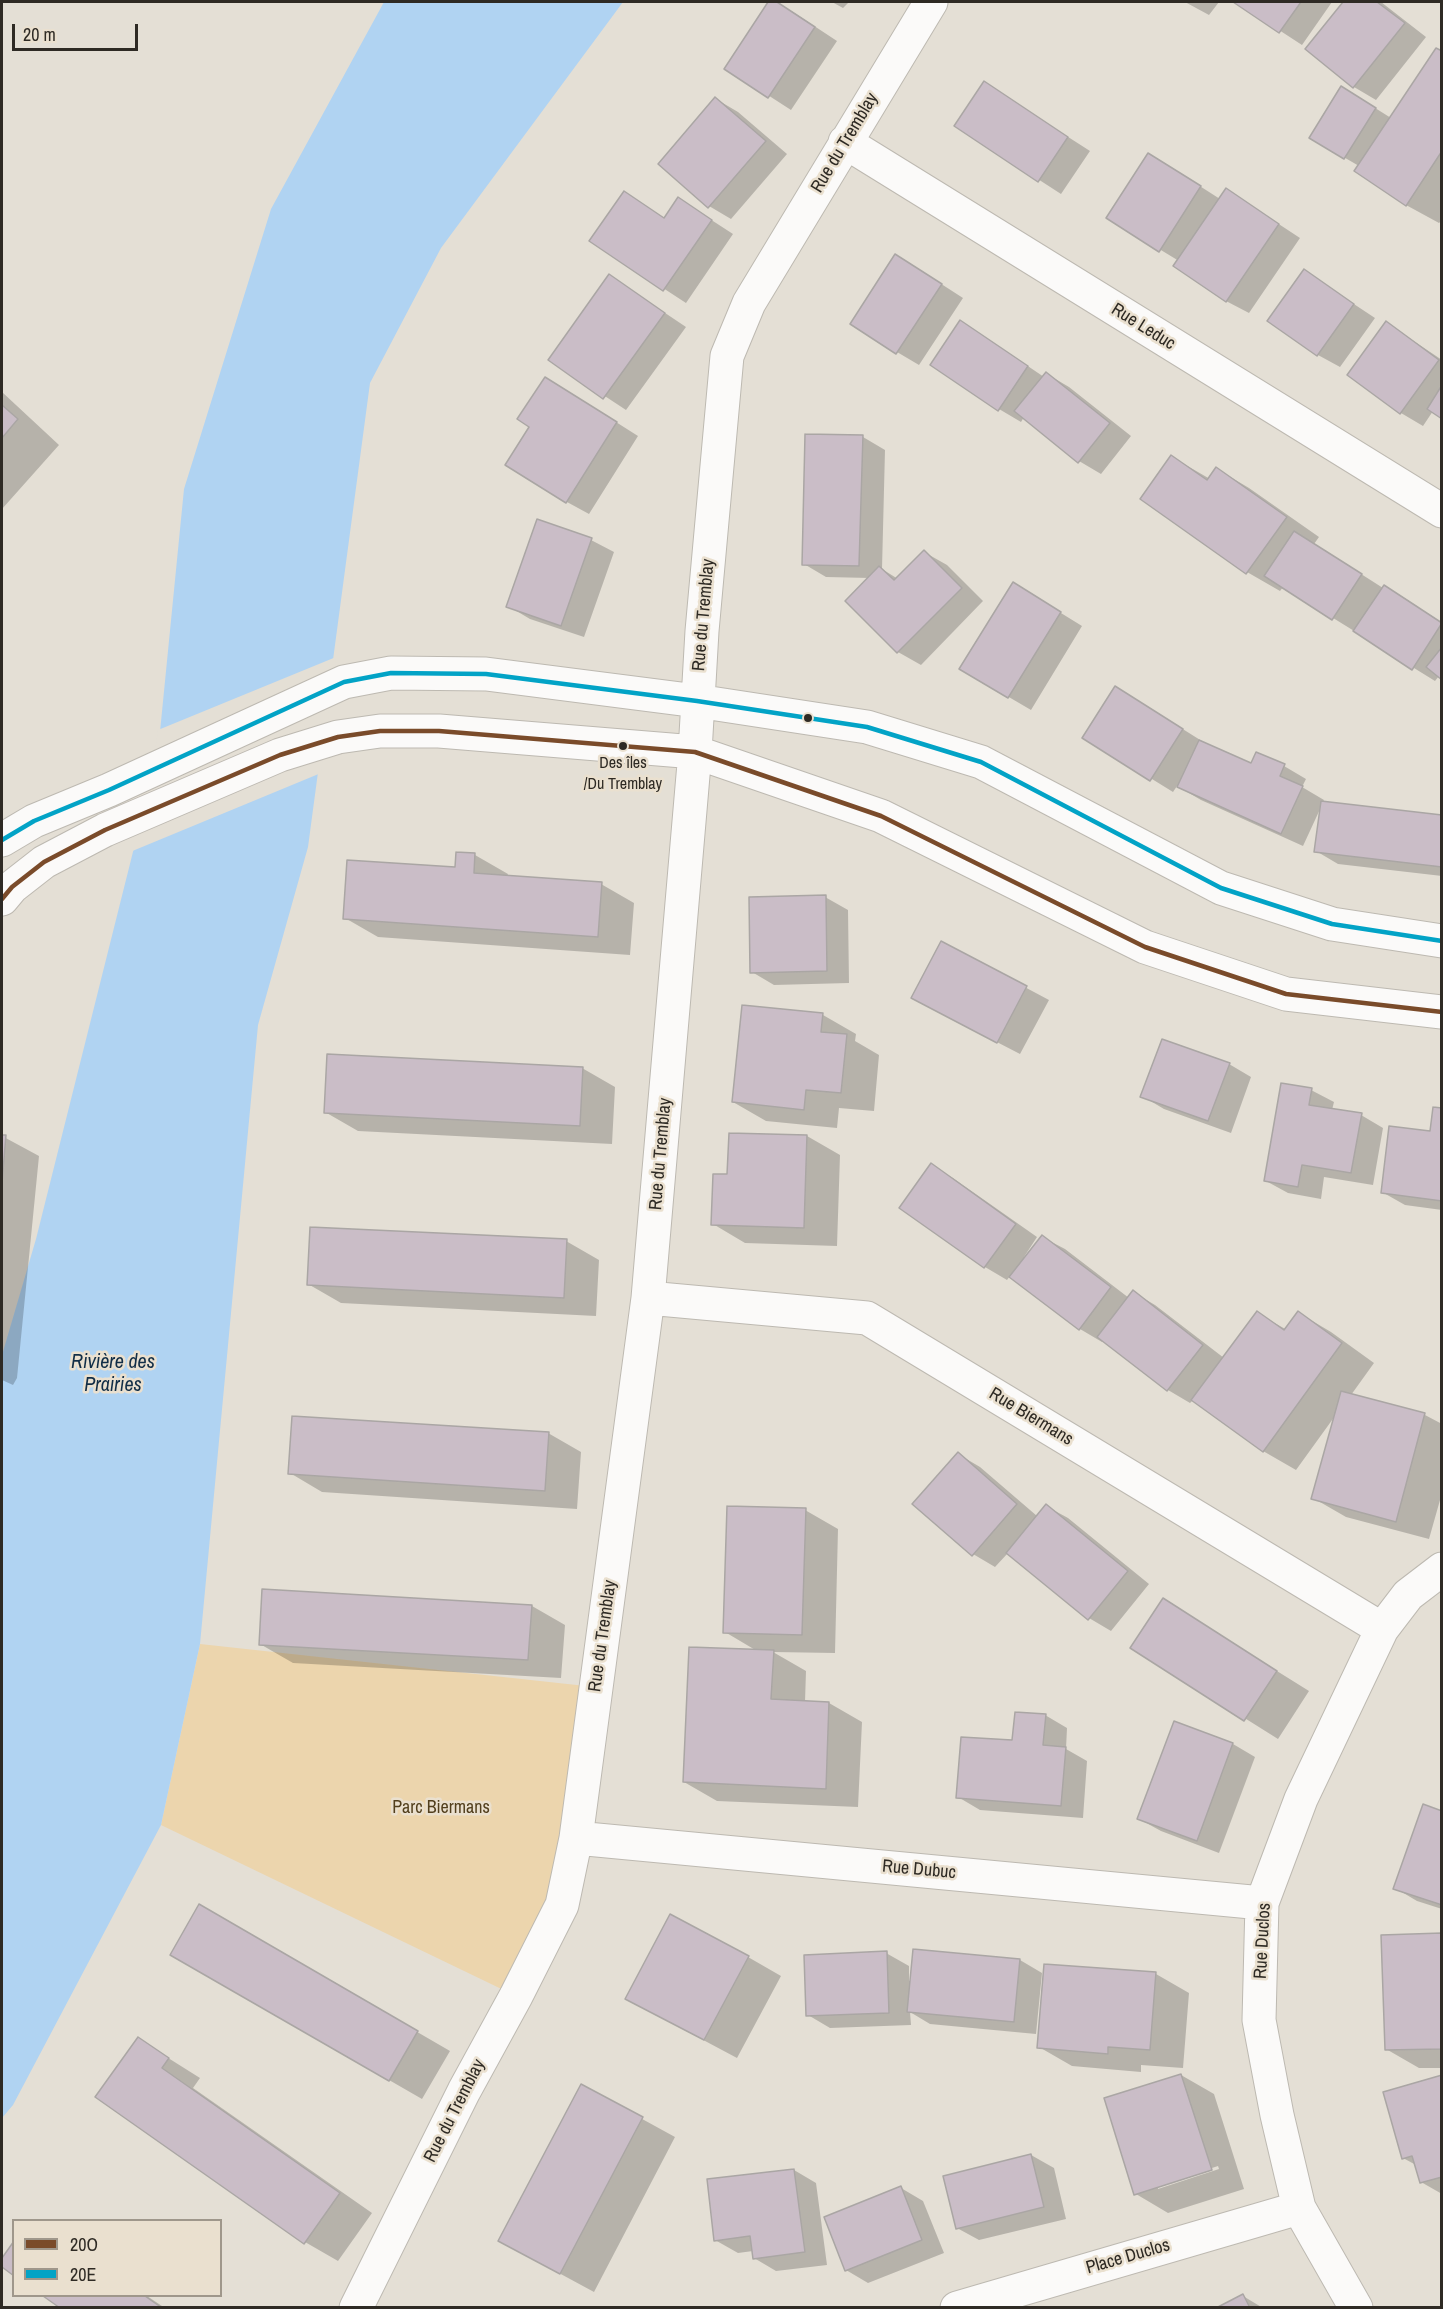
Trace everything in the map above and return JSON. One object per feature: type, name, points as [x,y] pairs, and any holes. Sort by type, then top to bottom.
[{"type":"street","name":"Rue du Tremblay","points":[[356,2307],[464,2091],[562,1905],[576,1838],[648,1298],[727,356],[749,303],[931,2]]},
{"type":"street","name":"Rue Leduc","points":[[845,142],[1442,511]]},
{"type":"street","points":[[2,840],[34,821],[109,790],[344,682],[391,673],[486,674],[698,701],[867,727],[981,762],[1221,888],[1332,924],[1442,941]]},
{"type":"street","points":[[2,899],[12,887],[44,862],[105,830],[280,755],[338,737],[380,731],[439,731],[695,752],[881,816],[1145,947],[1286,994],[1442,1012]]},
{"type":"street","name":"Rue Biermans","points":[[648,1298],[867,1318],[1382,1629]]},
{"type":"street","name":"Rue Duclos","points":[[1356,2307],[1299,2208],[1277,2115],[1259,2020],[1262,1903],[1301,1799],[1382,1629],[1408,1595],[1442,1569]]},
{"type":"street","name":"Rue Dubuc","points":[[576,1838],[1262,1903]]},
{"type":"street","name":"Place Duclos","points":[[957,2307],[1299,2208]]},
{"type":"green space","name":"Parc Biermans","points":[[200,1644],[595,1687],[576,1838],[516,1996],[161,1825]]},
{"type":"water","name":"Rivière des Prairies","points":[[384,2],[623,2],[441,248],[370,383],[308,847],[258,1025],[200,1644],[161,1825],[13,2105],[2,2118],[2,1355],[36,1239],[158,752],[184,489],[271,209]]},
{"type":"pier","points":[[336,657],[321,773],[130,852],[158,730]]},
{"type":"building","points":[[768,2],[777,2],[815,27],[768,98],[724,69]]},
{"type":"building","points":[[1233,2],[1301,2],[1279,33]]},
{"type":"building","points":[[1343,2],[1377,2],[1405,23],[1353,88],[1305,49]]},
{"type":"building","points":[[1436,48],[1442,51],[1442,151],[1406,206],[1354,171]]},
{"type":"building","points":[[984,81],[1068,137],[1038,182],[954,126]]},
{"type":"building","points":[[1341,86],[1376,108],[1344,159],[1309,138]]},
{"type":"building","points":[[715,97],[766,141],[708,208],[658,164]]},
{"type":"building","points":[[1148,153],[1201,186],[1159,252],[1106,218]]},
{"type":"building","points":[[1226,188],[1279,224],[1226,302],[1173,266]]},
{"type":"building","points":[[624,191],[664,218],[678,197],[712,220],[663,291],[589,241]]},
{"type":"building","points":[[895,254],[942,284],[896,354],[850,324]]},
{"type":"building","points":[[1304,269],[1354,304],[1317,356],[1267,321]]},
{"type":"building","points":[[609,274],[665,313],[603,399],[548,360]]},
{"type":"building","points":[[960,320],[1028,366],[998,411],[930,365]]},
{"type":"building","points":[[1386,321],[1439,360],[1400,414],[1347,375]]},
{"type":"building","points":[[1046,372],[1110,423],[1078,463],[1014,411]]},
{"type":"building","points":[[545,377],[617,422],[566,503],[505,465],[529,427],[517,419]]},
{"type":"building","points":[[1442,385],[1442,419],[1427,409]]},
{"type":"building","points":[[2,405],[18,419],[2,438]]},
{"type":"building","points":[[805,434],[863,435],[859,566],[802,565]]},
{"type":"building","points":[[1171,455],[1207,480],[1216,467],[1287,517],[1246,574],[1140,499]]},
{"type":"building","points":[[537,519],[592,538],[561,626],[506,607]]},
{"type":"building","points":[[1294,531],[1362,574],[1332,620],[1264,576]]},
{"type":"building","points":[[924,550],[962,588],[897,653],[845,601],[879,566],[894,580]]},
{"type":"building","points":[[1013,582],[1061,612],[1008,698],[959,669]]},
{"type":"building","points":[[1384,585],[1442,623],[1412,670],[1353,631]]},
{"type":"building","points":[[1442,647],[1442,680],[1426,667]]},
{"type":"building","points":[[1115,686],[1183,729],[1150,781],[1082,738]]},
{"type":"building","points":[[1199,740],[1251,763],[1256,752],[1285,764],[1280,776],[1303,786],[1281,834],[1177,787]]},
{"type":"building","points":[[1321,801],[1442,815],[1442,867],[1314,852]]},
{"type":"building","points":[[456,852],[475,853],[474,873],[602,882],[598,937],[343,919],[347,860],[455,867]]},
{"type":"building","points":[[826,895],[827,971],[750,973],[749,897]]},
{"type":"building","points":[[941,941],[1027,986],[997,1043],[911,998]]},
{"type":"building","points":[[742,1005],[823,1013],[821,1032],[847,1034],[841,1093],[806,1090],[804,1110],[732,1102]]},
{"type":"building","points":[[1162,1039],[1230,1063],[1208,1121],[1140,1097]]},
{"type":"building","points":[[327,1054],[583,1067],[580,1126],[324,1113]]},
{"type":"building","points":[[1281,1083],[1312,1088],[1309,1105],[1362,1113],[1351,1173],[1302,1165],[1298,1187],[1264,1181]]},
{"type":"building","points":[[1433,1107],[1442,1108],[1442,1201],[1381,1193],[1389,1126],[1430,1131]]},
{"type":"building","points":[[729,1133],[807,1135],[804,1228],[711,1225],[713,1174],[727,1174]]},
{"type":"building","points":[[2,1135],[6,1135],[2,1183]]},
{"type":"building","points":[[931,1163],[1016,1224],[984,1268],[899,1208]]},
{"type":"building","points":[[310,1227],[567,1239],[564,1298],[307,1285]]},
{"type":"building","points":[[1042,1235],[1111,1287],[1079,1330],[1009,1277]]},
{"type":"building","points":[[1133,1290],[1203,1345],[1167,1391],[1097,1337]]},
{"type":"building","points":[[1257,1311],[1284,1330],[1298,1311],[1342,1343],[1263,1452],[1191,1400]]},
{"type":"building","points":[[1341,1391],[1425,1413],[1396,1522],[1311,1499]]},
{"type":"building","points":[[292,1416],[549,1432],[545,1491],[288,1474]]},
{"type":"building","points":[[958,1452],[1017,1504],[972,1556],[912,1504]]},
{"type":"building","points":[[1046,1504],[1128,1571],[1088,1620],[1006,1553]]},
{"type":"building","points":[[727,1506],[806,1508],[802,1635],[723,1633]]},
{"type":"building","points":[[262,1589],[532,1605],[528,1660],[259,1645]]},
{"type":"building","points":[[1163,1598],[1277,1671],[1244,1721],[1130,1648]]},
{"type":"building","points":[[689,1647],[774,1650],[771,1699],[829,1702],[826,1789],[683,1782]]},
{"type":"building","points":[[1015,1712],[1046,1714],[1043,1745],[1066,1747],[1061,1806],[956,1798],[961,1737],[1012,1740]]},
{"type":"building","points":[[1174,1721],[1233,1743],[1197,1841],[1137,1819]]},
{"type":"building","points":[[1423,1804],[1442,1811],[1442,1905],[1393,1889]]},
{"type":"building","points":[[199,1904],[418,2031],[389,2081],[170,1955]]},
{"type":"building","points":[[670,1914],[749,1956],[704,2040],[625,1999]]},
{"type":"building","points":[[1442,1933],[1442,2049],[1385,2050],[1381,1935]]},
{"type":"building","points":[[913,1949],[1020,1959],[1014,2022],[907,2012]]},
{"type":"building","points":[[887,1951],[889,2013],[806,2016],[804,1955]]},
{"type":"building","points":[[1044,1964],[1156,1972],[1150,2050],[1108,2047],[1108,2054],[1037,2048]]},
{"type":"building","points":[[138,2037],[169,2058],[162,2068],[340,2193],[304,2244],[95,2097]]},
{"type":"building","points":[[1181,2074],[1212,2170],[1134,2195],[1104,2098]]},
{"type":"building","points":[[1442,2075],[1442,2177],[1420,2183],[1412,2156],[1402,2159],[1383,2092]]},
{"type":"building","points":[[581,2084],[643,2117],[560,2274],[498,2241]]},
{"type":"building","points":[[1031,2154],[1044,2207],[956,2229],[943,2176]]},
{"type":"building","points":[[794,2169],[805,2252],[753,2259],[750,2236],[714,2241],[707,2179]]},
{"type":"building","points":[[901,2186],[922,2240],[845,2271],[824,2217]]},
{"type":"building","points":[[12,2244],[12,2274],[2,2267],[2,2258]]},
{"type":"building","points":[[1243,2294],[1250,2308],[1216,2308]]},
{"type":"building","points":[[44,2297],[146,2297],[162,2308],[60,2308]]},
{"type":"transit line","name":"20E","points":[[2,840],[34,821],[109,790],[344,682],[391,673],[486,674],[697,701],[867,727],[981,762],[1221,888],[1332,924],[1442,941]]},
{"type":"transit line","name":"20O","points":[[2,899],[12,887],[44,862],[105,830],[280,755],[338,737],[380,731],[439,731],[695,752],[881,816],[1145,947],[1286,994],[1442,1012]]},
{"type":"place","name":"Des îles /Du Tremblay","points":[[623,746]]}]
